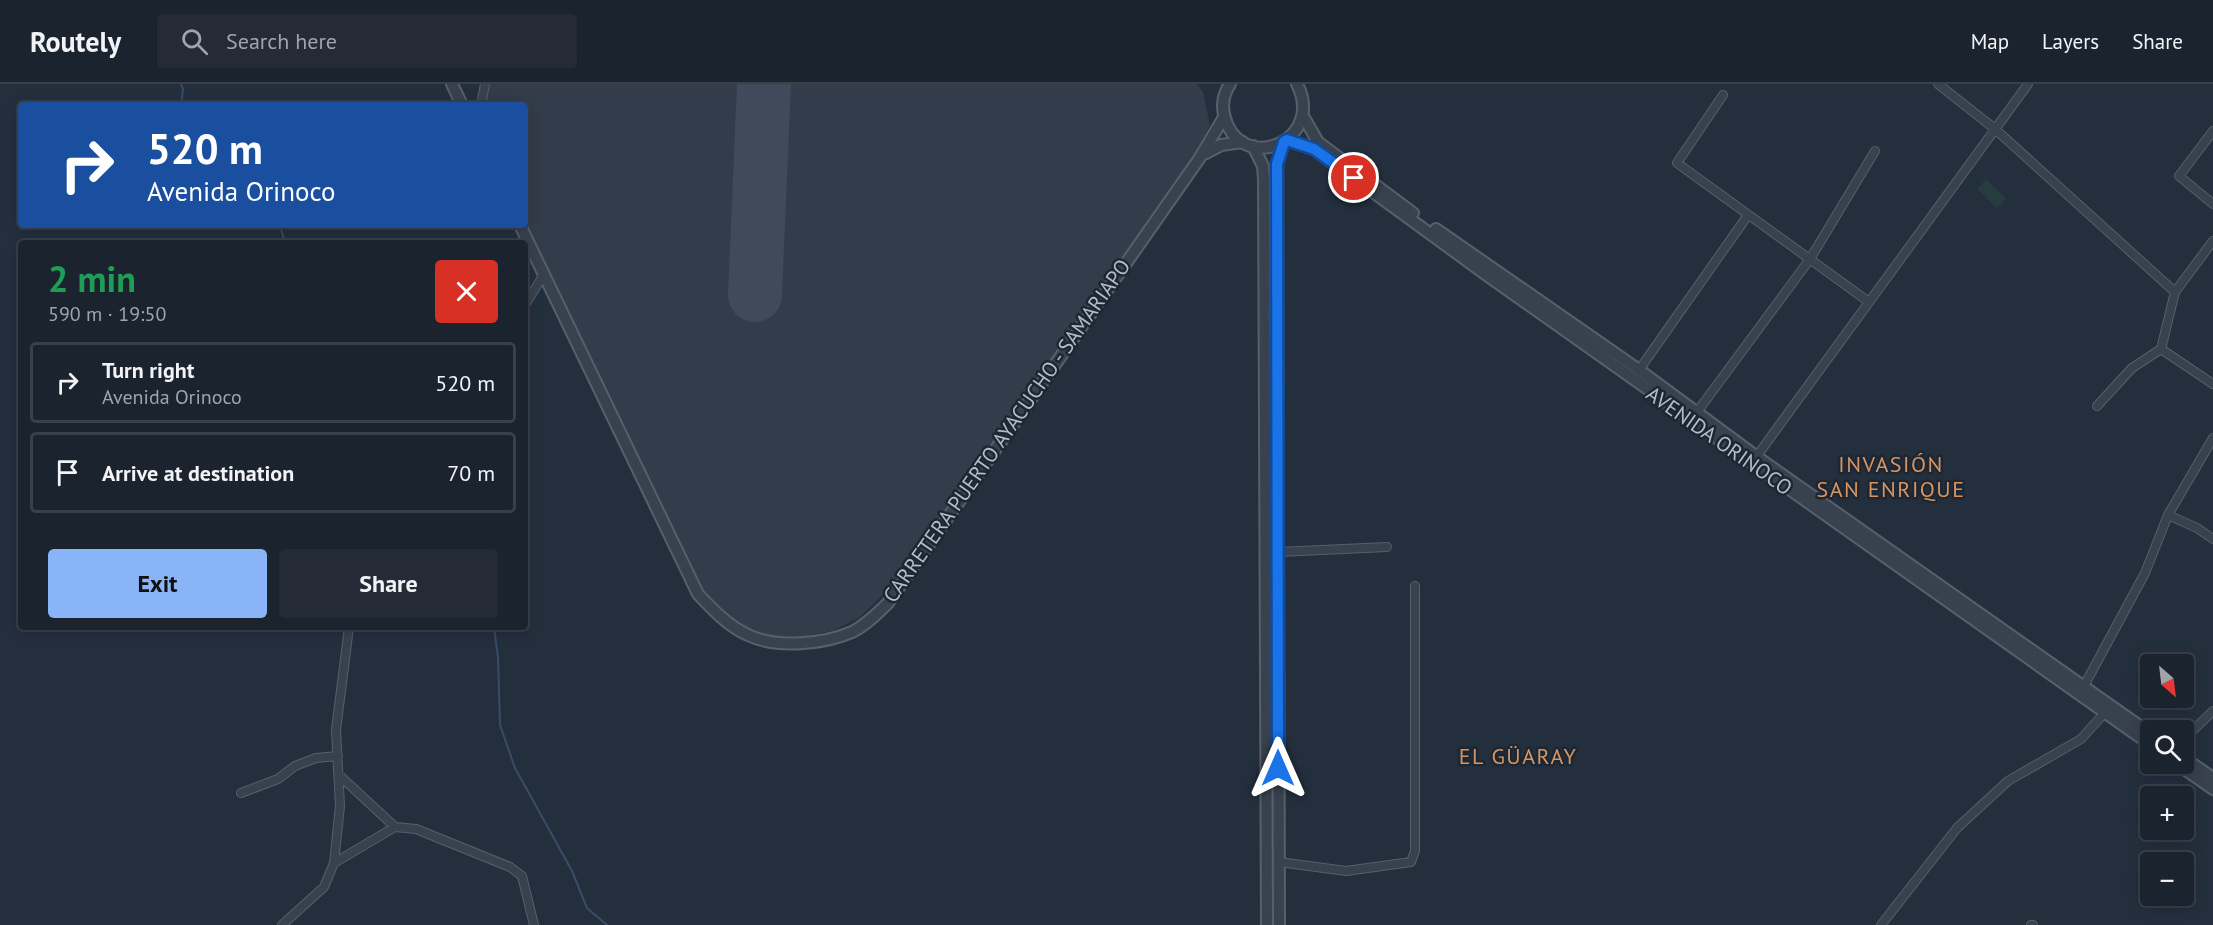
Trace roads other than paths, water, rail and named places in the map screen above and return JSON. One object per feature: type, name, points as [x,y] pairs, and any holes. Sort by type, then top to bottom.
[{"type":"street","points":[[452,84],[461,102]]},
{"type":"street","points":[[482,102],[485,84]]},
{"type":"street","points":[[1230,84],[1223,99],[1224,117],[1234,136],[1248,144],[1263,166],[1264,179],[1268,925]]},
{"type":"street","points":[[1279,925],[1277,164],[1285,141],[1297,129],[1303,116],[1304,105],[1297,84]]},
{"type":"street","points":[[1938,84],[1995,129],[2175,291]]},
{"type":"street","points":[[1754,461],[2028,84]]},
{"type":"street","points":[[1723,95],[1677,163],[1869,302]]},
{"type":"street","name":"AVENIDA ORINOCO","points":[[1303,116],[1318,142],[1458,245],[1697,412],[1754,461],[2084,686],[2140,736]]},
{"type":"street","name":"CARRETERA PUERTO AYACUCHO - SAMARIAPO","points":[[528,241],[698,594],[722,618],[749,636],[776,642],[804,644],[853,631],[871,619],[888,603],[1199,159],[1224,117]]},
{"type":"street","points":[[2213,131],[2179,176],[2213,204]]},
{"type":"street","name":"CARRETERA PUERTO AYACUCHO - SAMARIAPO","points":[[1199,159],[1221,145],[1248,144],[1269,147],[1285,141]]},
{"type":"street","name":"AVENIDA ORINOCO","points":[[1285,141],[1314,149],[1488,276],[2108,709],[2140,728]]},
{"type":"street","points":[[1697,412],[1809,259],[1875,151]]},
{"type":"street","points":[[1639,370],[1748,215]]},
{"type":"street","points":[[2097,406],[2132,368],[2161,349],[2175,291],[2213,242]]},
{"type":"street","points":[[528,300],[544,274]]},
{"type":"street","points":[[2161,349],[2213,384]]},
{"type":"street","points":[[2084,686],[2145,573],[2168,515],[2213,438]]},
{"type":"street","points":[[2168,515],[2197,528],[2213,539]]},
{"type":"street","points":[[1278,552],[1387,547]]},
{"type":"street","points":[[1279,862],[1346,872],[1411,862],[1415,851],[1415,585]]},
{"type":"street","points":[[282,925],[324,887],[334,863],[340,806],[336,730],[349,630]]},
{"type":"street","points":[[1881,925],[1957,828],[2008,781],[2082,739],[2108,709]]},
{"type":"street","points":[[2194,729],[2213,711]]},
{"type":"street","points":[[241,793],[278,779],[296,766],[316,758],[338,756]]},
{"type":"street","points":[[2194,765],[2213,778]]},
{"type":"street","points":[[2191,774],[2213,789]]},
{"type":"street","points":[[339,775],[395,827]]},
{"type":"street","points":[[334,863],[395,827],[416,829],[510,867],[522,876],[534,925]]},
{"type":"waterway","points":[[181,84],[183,89],[181,102]]},
{"type":"waterway","points":[[281,228],[284,240]]},
{"type":"waterway","points":[[494,630],[498,658],[500,725],[515,768],[572,871],[587,908],[607,925]]},
{"type":"district","name":"INVASIÓN SAN ENRIQUE","points":[[1891,476]]},
{"type":"district","name":"EL GÜARAY","points":[[1518,756]]}]
